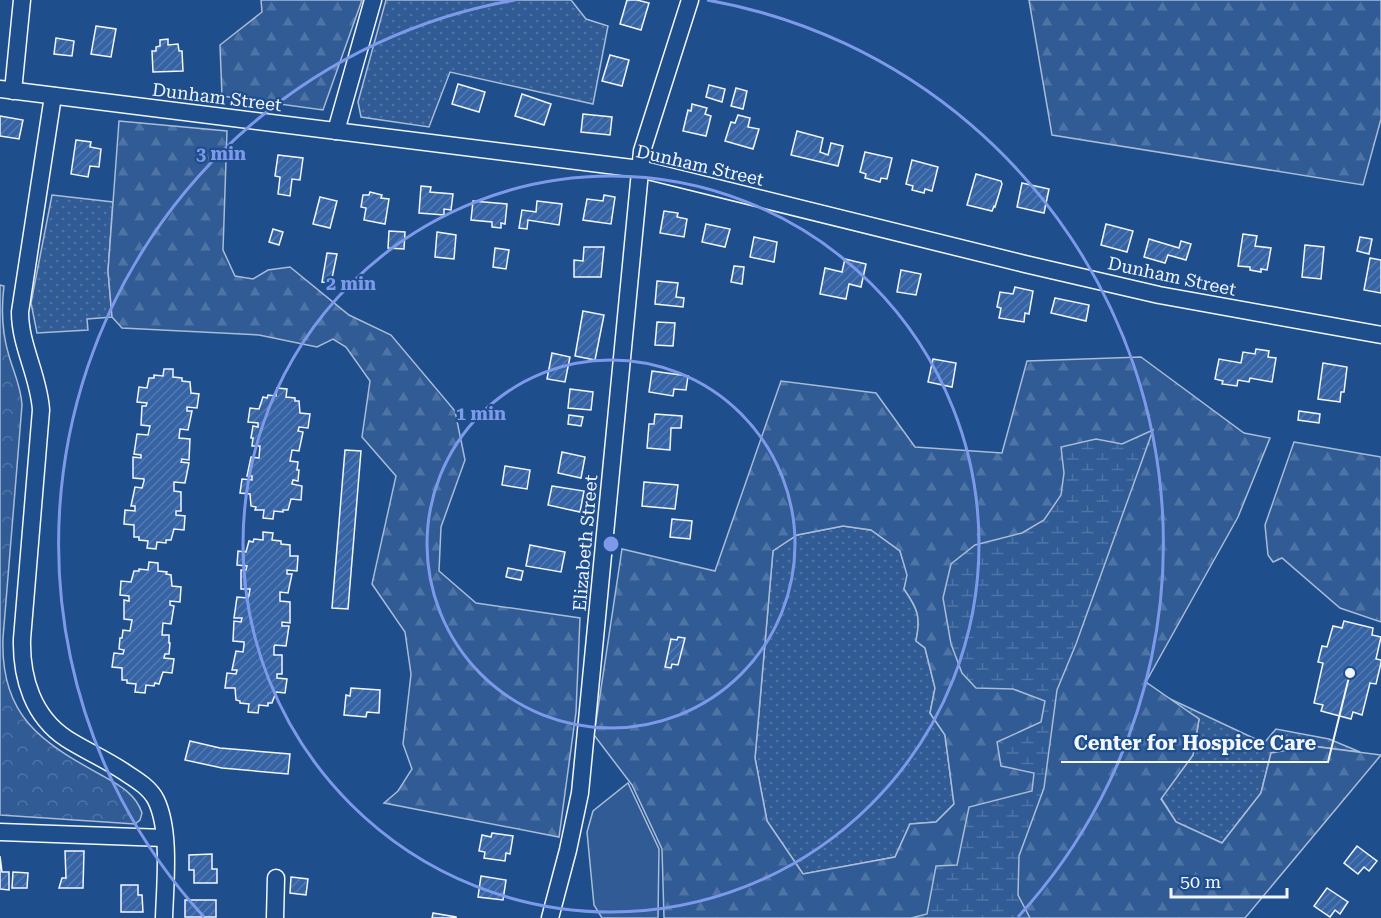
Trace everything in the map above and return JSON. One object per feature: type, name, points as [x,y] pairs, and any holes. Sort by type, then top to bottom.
[{"type":"street","points":[[6,90],[22,0]]},
{"type":"street","points":[[336,131],[374,0]]},
{"type":"street","name":"Elizabeth Street","points":[[550,918],[580,794],[643,144],[690,0]]},
{"type":"street","name":"Dunham Street","points":[[6,90],[640,170],[1015,262],[1148,292],[1381,335]]},
{"type":"street","points":[[53,96],[20,312],[21,334],[39,390],[41,410],[22,639],[23,667],[31,696],[54,729],[115,765],[152,794],[159,808],[166,854],[164,918]]},
{"type":"street","points":[[0,832],[164,838]]},
{"type":"street","points":[[276,878],[276,918]]},
{"type":"green space","points":[[261,0],[362,0],[323,110],[222,96],[220,45],[262,12]]},
{"type":"green space","points":[[386,0],[571,0],[586,19],[608,26],[593,104],[450,72],[429,127],[361,117],[358,102]]},
{"type":"green space","points":[[1029,0],[1381,0],[1381,119],[1363,185],[1052,135]]},
{"type":"green space","points":[[119,121],[227,131],[223,250],[235,276],[253,279],[268,270],[290,267],[349,315],[391,335],[455,411],[465,460],[441,527],[439,571],[476,603],[580,618],[576,712],[559,837],[384,803],[398,791],[412,769],[403,744],[411,674],[405,632],[372,584],[396,476],[362,437],[370,381],[346,347],[333,339],[317,347],[259,335],[122,328],[112,317],[108,271]]},
{"type":"green space","points":[[52,195],[113,202],[108,271],[112,317],[87,319],[88,330],[37,333],[31,303]]},
{"type":"green space","points":[[0,285],[4,286],[2,313],[5,339],[19,386],[22,405],[3,638],[4,665],[9,688],[17,707],[43,738],[81,764],[121,787],[136,800],[142,813],[140,820],[135,824],[0,815]]},
{"type":"green space","points":[[1141,357],[1244,433],[1270,438],[1238,517],[1146,682],[1199,719],[1193,755],[1161,799],[1176,822],[1222,843],[1261,793],[1271,753],[1311,746],[1381,755],[1245,918],[664,918],[662,849],[632,785],[594,735],[622,549],[715,571],[781,381],[876,393],[915,447],[1002,453],[1027,361]],"holes":[[[843,526],[871,530],[900,551],[907,575],[904,589],[917,614],[916,641],[925,648],[935,688],[930,713],[945,735],[954,804],[936,822],[910,824],[895,857],[803,874],[767,821],[755,758],[773,551],[797,535]]]},
{"type":"green space","points":[[1153,430],[1076,644],[1057,690],[1044,788],[1019,856],[1018,895],[1030,918],[911,918],[927,914],[936,866],[957,865],[969,807],[1032,791],[1034,773],[1001,766],[997,742],[1041,722],[1045,701],[1013,689],[976,688],[962,673],[951,644],[943,598],[951,564],[975,545],[1022,533],[1044,520],[1061,495],[1064,473],[1061,447],[1096,439],[1122,444]]},
{"type":"green space","points":[[1294,442],[1381,457],[1381,622],[1340,608],[1282,558],[1273,562],[1268,555],[1265,525]]},
{"type":"green space","points":[[843,526],[871,530],[900,551],[908,575],[904,589],[917,614],[916,641],[925,648],[935,688],[930,713],[945,735],[954,804],[936,822],[910,824],[895,857],[803,874],[767,821],[755,758],[773,550],[797,535]]},
{"type":"green space","points":[[1166,697],[1264,743],[1276,729],[1329,739],[1360,752],[1311,746],[1271,753],[1261,793],[1222,843],[1176,822],[1161,798],[1193,755],[1199,719]]},
{"type":"shaded area","points":[[628,783],[659,849],[658,918],[602,918],[594,905],[587,832],[593,811]]},
{"type":"building","points":[[627,0],[649,3],[641,30],[620,24]]},
{"type":"building","points":[[96,26],[116,29],[111,57],[91,54]]},
{"type":"building","points":[[56,38],[74,41],[72,56],[54,54]]},
{"type":"building","points":[[168,39],[168,45],[178,44],[179,51],[182,51],[183,71],[153,72],[152,51],[156,51],[156,47],[160,46],[160,40]]},
{"type":"building","points":[[610,55],[629,60],[622,86],[602,81]]},
{"type":"building","points":[[458,84],[485,92],[479,112],[452,104]]},
{"type":"building","points":[[709,85],[725,89],[722,102],[706,97]]},
{"type":"building","points":[[736,88],[747,91],[743,109],[731,106]]},
{"type":"building","points":[[522,94],[551,104],[544,125],[515,116]]},
{"type":"building","points":[[692,104],[707,108],[705,114],[711,116],[706,136],[683,131],[688,110],[691,111]]},
{"type":"building","points":[[583,114],[612,117],[610,135],[581,132]]},
{"type":"building","points":[[738,115],[750,118],[748,127],[759,129],[753,149],[725,141],[731,122],[735,123]]},
{"type":"building","points":[[0,116],[23,120],[19,139],[0,136]]},
{"type":"building","points":[[797,131],[823,138],[820,152],[828,155],[831,143],[843,146],[838,166],[791,155]]},
{"type":"building","points":[[76,140],[91,142],[90,147],[101,149],[99,167],[90,166],[88,177],[71,174]]},
{"type":"building","points":[[865,152],[892,158],[887,179],[881,178],[880,182],[865,178],[866,174],[860,172]]},
{"type":"building","points":[[278,155],[303,158],[300,180],[292,179],[290,196],[278,194],[280,177],[275,176]]},
{"type":"building","points":[[912,160],[938,167],[932,191],[925,189],[924,193],[912,190],[913,186],[906,184]]},
{"type":"building","points":[[976,174],[1001,181],[1002,184],[992,211],[967,205]]},
{"type":"building","points":[[1022,183],[1049,189],[1044,213],[1017,207]]},
{"type":"building","points":[[421,186],[431,187],[430,192],[453,194],[451,210],[444,209],[444,215],[419,213]]},
{"type":"building","points":[[370,192],[382,195],[381,198],[389,199],[385,224],[364,220],[366,208],[361,207],[363,195],[369,195]]},
{"type":"building","points":[[604,195],[615,197],[611,224],[583,220],[587,199],[603,201]]},
{"type":"building","points":[[320,197],[337,201],[330,228],[313,224]]},
{"type":"building","points":[[473,201],[507,204],[505,224],[501,223],[501,228],[492,227],[492,222],[471,220]]},
{"type":"building","points":[[537,201],[562,204],[559,225],[528,220],[527,229],[519,228],[522,210],[536,212]]},
{"type":"building","points":[[664,211],[678,213],[677,217],[687,219],[684,237],[660,233]]},
{"type":"building","points":[[706,224],[730,229],[725,247],[702,242]]},
{"type":"building","points":[[1106,224],[1133,231],[1127,252],[1101,245]]},
{"type":"building","points":[[273,229],[283,232],[279,245],[269,242]]},
{"type":"building","points":[[389,231],[405,232],[404,249],[388,248]]},
{"type":"building","points":[[437,232],[456,235],[454,259],[435,257]]},
{"type":"building","points":[[1243,234],[1257,236],[1255,246],[1271,248],[1267,270],[1261,269],[1261,272],[1250,270],[1250,267],[1238,266]]},
{"type":"building","points":[[754,237],[777,242],[774,262],[750,257]]},
{"type":"building","points":[[1360,237],[1372,239],[1369,254],[1357,251]]},
{"type":"building","points":[[1149,239],[1179,248],[1181,241],[1191,244],[1186,260],[1168,255],[1165,263],[1144,257]]},
{"type":"building","points":[[1305,245],[1324,247],[1321,279],[1302,277]]},
{"type":"building","points":[[584,247],[604,247],[601,277],[574,277],[574,260],[583,261]]},
{"type":"building","points":[[495,248],[509,250],[506,269],[493,267]]},
{"type":"building","points":[[327,253],[337,254],[331,283],[322,282]]},
{"type":"building","points":[[1370,258],[1381,260],[1381,293],[1364,290]]},
{"type":"building","points":[[845,259],[866,264],[861,287],[849,284],[846,299],[820,294],[825,268],[842,272]]},
{"type":"building","points":[[734,266],[744,267],[742,284],[731,282]]},
{"type":"building","points":[[901,270],[921,274],[916,295],[897,292]]},
{"type":"building","points":[[657,281],[678,283],[676,297],[684,298],[683,307],[655,304]]},
{"type":"building","points":[[1015,287],[1033,291],[1029,314],[1025,313],[1024,322],[999,318],[1001,308],[997,307],[1000,292],[1013,294]]},
{"type":"building","points":[[1055,298],[1089,305],[1086,321],[1051,313]]},
{"type":"building","points":[[583,311],[604,315],[595,360],[575,356]]},
{"type":"building","points":[[657,322],[675,323],[673,346],[655,345]]},
{"type":"building","points":[[1256,349],[1269,351],[1268,357],[1276,358],[1272,382],[1250,378],[1249,382],[1238,380],[1237,386],[1222,384],[1223,381],[1215,379],[1219,359],[1241,363],[1243,352],[1255,354]]},
{"type":"building","points":[[552,353],[570,357],[565,382],[547,379]]},
{"type":"building","points":[[933,359],[956,363],[952,387],[928,382]]},
{"type":"building","points":[[1323,363],[1347,367],[1344,392],[1341,392],[1340,402],[1318,399]]},
{"type":"building","points":[[164,369],[173,369],[173,377],[190,382],[191,393],[199,394],[197,408],[187,407],[187,411],[192,411],[188,430],[180,429],[179,438],[190,439],[189,460],[182,459],[181,462],[189,463],[185,483],[174,482],[174,491],[181,492],[181,511],[176,511],[176,515],[185,516],[184,530],[174,529],[171,540],[166,540],[166,543],[157,542],[156,549],[147,548],[148,541],[134,537],[134,525],[124,524],[125,510],[135,511],[135,506],[131,506],[135,487],[142,488],[144,481],[144,479],[133,478],[133,457],[141,458],[141,455],[134,454],[137,434],[148,435],[150,426],[141,425],[142,406],[146,406],[147,403],[137,402],[139,387],[147,388],[149,378],[154,378],[154,375],[163,376]]},
{"type":"building","points":[[652,371],[688,376],[686,390],[674,389],[673,396],[649,392]]},
{"type":"building","points":[[277,388],[287,389],[286,397],[299,401],[300,413],[310,414],[308,428],[299,427],[298,431],[303,432],[299,451],[292,450],[290,461],[298,462],[298,481],[293,480],[292,484],[302,486],[301,500],[291,499],[288,510],[274,511],[273,519],[263,518],[264,510],[255,510],[256,507],[251,506],[250,494],[240,493],[242,479],[252,480],[252,476],[247,476],[251,457],[259,458],[260,446],[252,446],[253,438],[251,438],[253,426],[258,427],[258,423],[248,422],[250,408],[259,409],[263,397],[276,396]]},
{"type":"building","points":[[570,389],[593,392],[591,410],[568,408]]},
{"type":"building","points":[[1299,411],[1320,414],[1319,423],[1298,420]]},
{"type":"building","points":[[655,414],[682,416],[681,428],[671,428],[670,450],[647,448],[649,424],[654,424]]},
{"type":"building","points":[[569,415],[583,417],[581,426],[568,424]]},
{"type":"building","points":[[345,450],[361,451],[348,609],[332,608]]},
{"type":"building","points":[[562,452],[585,457],[581,478],[558,473]]},
{"type":"building","points":[[505,466],[530,470],[527,489],[502,485]]},
{"type":"building","points":[[644,482],[678,485],[675,509],[642,506]]},
{"type":"building","points":[[552,486],[584,491],[580,512],[548,505]]},
{"type":"building","points":[[672,519],[692,521],[690,539],[670,537]]},
{"type":"building","points":[[263,532],[273,533],[272,540],[290,545],[290,556],[298,556],[297,571],[287,570],[287,574],[292,574],[288,593],[280,592],[280,601],[290,602],[290,623],[282,622],[282,626],[289,626],[286,646],[275,645],[274,647],[274,655],[282,655],[282,674],[277,674],[277,678],[287,679],[285,693],[276,692],[272,703],[268,703],[268,706],[259,705],[258,713],[248,712],[249,704],[236,700],[235,688],[225,688],[227,673],[236,674],[237,670],[232,670],[236,651],[243,652],[244,645],[244,642],[233,641],[234,621],[241,622],[242,618],[234,618],[237,597],[248,598],[250,589],[241,589],[241,570],[246,570],[247,566],[237,565],[238,551],[246,552],[249,541],[263,540]]},
{"type":"building","points":[[530,545],[565,552],[561,572],[526,566]]},
{"type":"building","points":[[149,562],[158,563],[158,571],[171,575],[172,586],[181,587],[180,602],[170,601],[170,605],[174,606],[171,624],[163,623],[162,635],[169,635],[170,643],[169,654],[165,654],[164,658],[174,659],[172,673],[163,672],[159,684],[146,685],[145,693],[135,692],[136,684],[122,680],[122,668],[112,667],[114,653],[123,654],[124,650],[119,649],[120,638],[122,638],[123,630],[130,631],[132,620],[124,619],[124,600],[129,601],[129,596],[120,595],[121,581],[131,582],[134,571],[148,570]]},
{"type":"building","points":[[508,568],[523,571],[521,580],[506,577]]},
{"type":"building","points":[[1344,621],[1373,628],[1372,635],[1381,637],[1376,659],[1381,660],[1381,663],[1376,684],[1370,683],[1362,715],[1353,712],[1351,719],[1321,711],[1323,705],[1314,703],[1323,663],[1318,662],[1322,646],[1327,647],[1333,626],[1342,628]]},
{"type":"building","points":[[678,637],[685,638],[678,665],[672,664],[671,668],[665,667],[671,639],[677,640]]},
{"type":"building","points":[[351,688],[380,690],[379,713],[367,712],[366,717],[344,715],[346,695],[350,696]]},
{"type":"building","points":[[190,741],[220,748],[290,754],[288,774],[222,768],[185,760]]},
{"type":"building","points":[[492,833],[513,836],[510,854],[506,853],[505,861],[484,858],[485,852],[479,851],[482,835],[491,837]]},
{"type":"building","points":[[1357,846],[1377,861],[1369,871],[1364,867],[1358,874],[1344,863]]},
{"type":"building","points":[[65,851],[84,851],[83,888],[59,888],[62,878],[66,878]]},
{"type":"building","points":[[212,854],[212,869],[217,869],[217,883],[194,883],[194,870],[189,870],[189,855]]},
{"type":"building","points":[[0,856],[2,872],[9,872],[9,890],[0,889]]},
{"type":"building","points":[[13,872],[28,873],[27,888],[12,888]]},
{"type":"building","points":[[481,876],[506,880],[503,900],[478,897]]},
{"type":"building","points":[[291,877],[308,879],[306,895],[290,893]]},
{"type":"building","points":[[121,885],[138,885],[138,895],[142,895],[143,912],[121,912]]},
{"type":"building","points":[[1327,888],[1348,902],[1340,914],[1335,910],[1330,917],[1314,906]]},
{"type":"building","points":[[185,900],[216,900],[216,917],[185,917]]},
{"type":"building","points":[[433,913],[456,917],[456,918],[432,918]]},
{"type":"place","name":"Center for Hospice Care","points":[[1350,673]]}]
